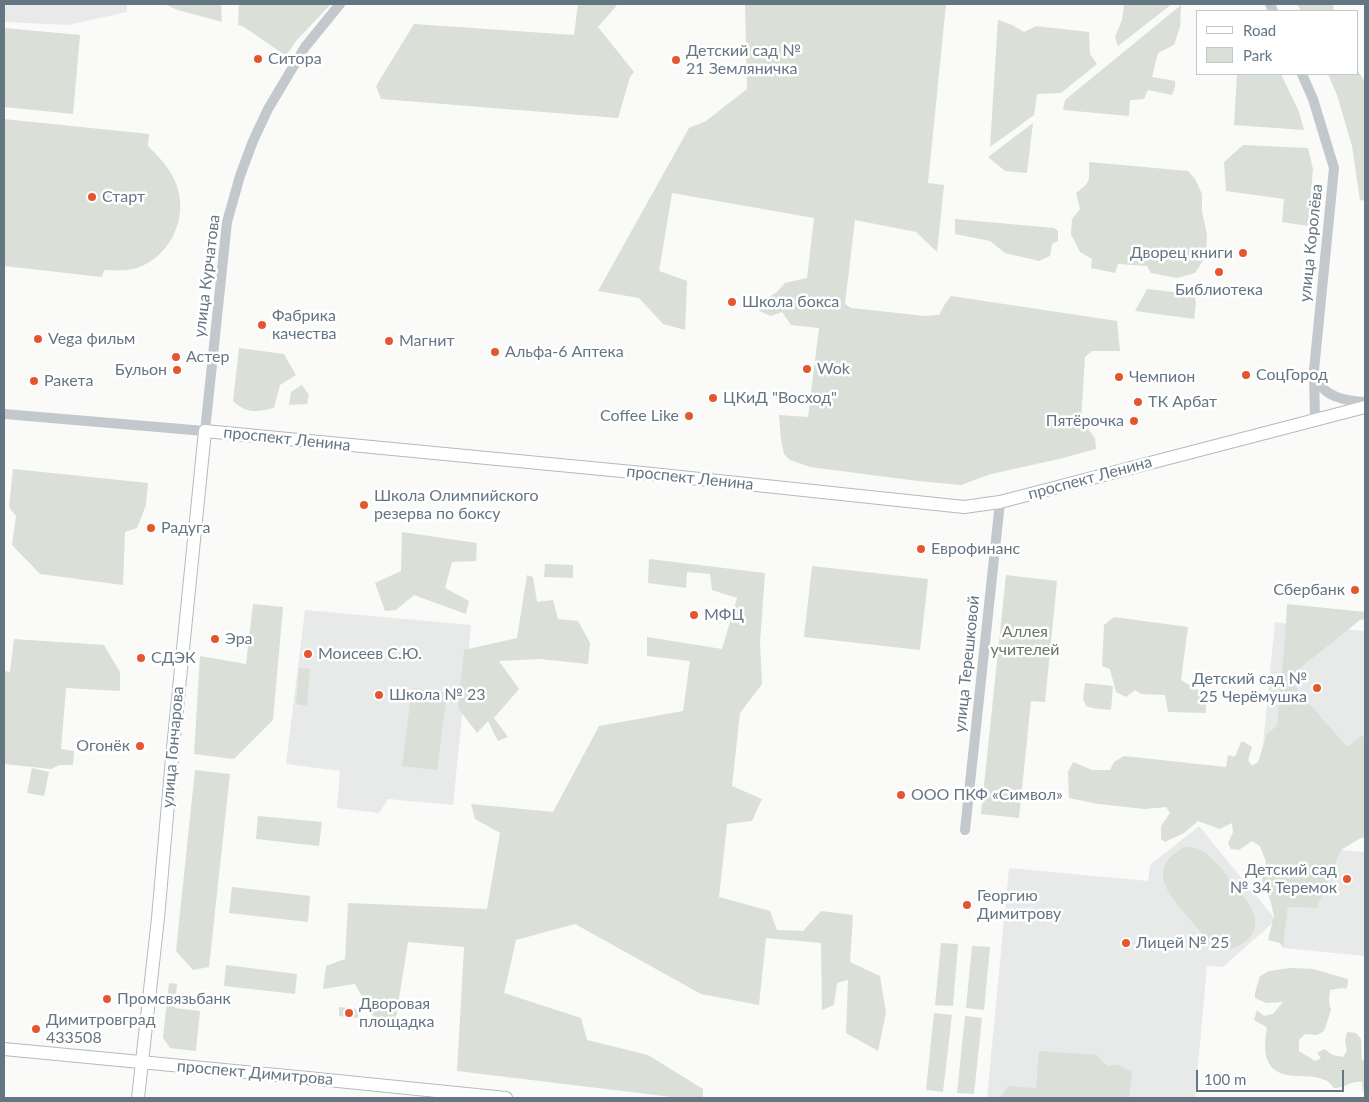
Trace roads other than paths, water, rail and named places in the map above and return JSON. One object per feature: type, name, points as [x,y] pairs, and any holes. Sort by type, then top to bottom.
[{"type":"main road","name":"проспект Ленина","points":[[205,431],[643,473],[964,507],[1000,502],[1365,407]]},
{"type":"main road","name":"улица Гончарова","points":[[138,1098],[158,918],[205,431]]},
{"type":"main road","name":"проспект Димитрова","points":[[4,1049],[506,1098]]},
{"type":"street","name":"улица Курчатова","points":[[205,431],[227,222],[240,176],[253,141],[273,102],[305,47],[340,4]]},
{"type":"street","name":"улица Королёва","points":[[1302,75],[1313,100],[1334,168],[1314,370],[1315,420]]},
{"type":"street","points":[[1314,370],[1321,386],[1334,396],[1365,402]]},
{"type":"street","name":"проспект Ленина","points":[[4,414],[205,431]]},
{"type":"street","name":"улица Терешковой","points":[[964,830],[1000,502]]},
{"type":"place","name":"Ситора","points":[[258,59]]},
{"type":"place","name":"Детский сад № 21 Земляничка","points":[[676,60]]},
{"type":"place","name":"Старт","points":[[92,197]]},
{"type":"place","name":"Дворец книги","points":[[1243,253]]},
{"type":"place","name":"Библиотека","points":[[1219,272]]},
{"type":"place","name":"Школа бокса","points":[[732,302]]},
{"type":"place","name":"Фабрика качества","points":[[262,325]]},
{"type":"place","name":"Vega фильм","points":[[38,339]]},
{"type":"place","name":"Магнит","points":[[389,341]]},
{"type":"place","name":"Альфа-6 Аптека","points":[[495,352]]},
{"type":"place","name":"Астер","points":[[176,357]]},
{"type":"place","name":"Wok","points":[[807,369]]},
{"type":"place","name":"Бульон","points":[[177,370]]},
{"type":"place","name":"СоцГород","points":[[1246,375]]},
{"type":"place","name":"Чемпион","points":[[1119,377]]},
{"type":"place","name":"Ракета","points":[[34,381]]},
{"type":"place","name":"ЦКиД \"Восход\"","points":[[713,398]]},
{"type":"place","name":"ТК Арбат","points":[[1138,402]]},
{"type":"place","name":"Coffee Like","points":[[689,416]]},
{"type":"place","name":"Пятёрочка","points":[[1134,421]]},
{"type":"place","name":"Школа Олимпийского резерва по боксу","points":[[364,505]]},
{"type":"place","name":"Радуга","points":[[151,528]]},
{"type":"place","name":"Еврофинанс","points":[[921,549]]},
{"type":"place","name":"Сбербанк","points":[[1355,590]]},
{"type":"place","name":"МФЦ","points":[[694,615]]},
{"type":"place","name":"Эра","points":[[215,639]]},
{"type":"place","name":"Моисеев С.Ю.","points":[[308,654]]},
{"type":"place","name":"СДЭК","points":[[141,658]]},
{"type":"place","name":"Детский сад № 25 Черёмушка","points":[[1317,688]]},
{"type":"place","name":"Школа № 23","points":[[379,695]]},
{"type":"place","name":"Огонёк","points":[[140,746]]},
{"type":"place","name":"ООО ПКФ «Символ»","points":[[901,795]]},
{"type":"place","name":"Детский сад № 34 Теремок","points":[[1347,879]]},
{"type":"place","name":"Георгию Димитрову","points":[[967,905]]},
{"type":"place","name":"Лицей № 25","points":[[1126,943]]},
{"type":"place","name":"Промсвязьбанк","points":[[107,999]]},
{"type":"place","name":"Дворовая площадка","points":[[349,1013]]},
{"type":"place","name":"Димитровград 433508","points":[[36,1029]]},
{"type":"park label","name":"Аллея учителей","points":[[1025,641]]}]
